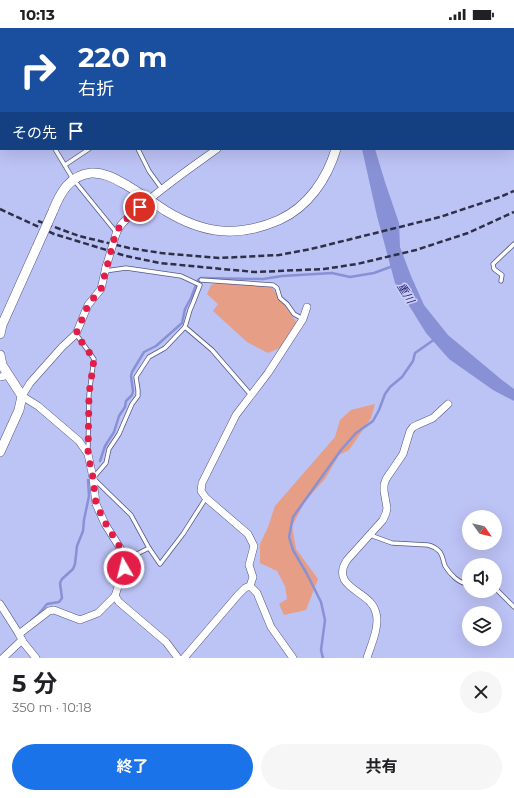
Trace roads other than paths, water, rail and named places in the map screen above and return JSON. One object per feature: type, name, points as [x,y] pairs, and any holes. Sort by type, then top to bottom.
[{"type":"street","points":[[1,446],[19,410],[22,396],[30,383],[62,347],[76,334],[88,305],[101,289],[116,233],[123,222],[149,199],[216,150]]},
{"type":"street","points":[[0,334],[2,325],[57,200],[73,179],[85,174],[100,174],[120,182],[181,219],[214,230],[244,231],[269,224],[293,212],[311,196],[321,183],[336,150]]},
{"type":"street","points":[[250,586],[252,577],[249,565],[254,546],[248,534],[206,498],[201,491],[202,483],[236,415],[268,373],[303,319],[307,307]]},
{"type":"street","points":[[0,355],[2,366],[10,375],[22,396],[38,406],[79,441],[88,454],[96,504],[127,559],[115,596],[98,613],[80,620],[54,610],[49,611],[21,637],[3,658]]},
{"type":"street","points":[[0,376],[10,375]]},
{"type":"street","points":[[367,658],[378,620],[374,607],[370,602],[353,589],[344,579],[344,565],[383,520],[387,508],[384,485],[386,479],[403,454],[410,431],[413,427],[434,418],[448,404]]},
{"type":"street","points":[[184,658],[238,595],[245,588],[250,586]]},
{"type":"street","points":[[250,586],[257,593],[271,627],[293,658]]},
{"type":"street","points":[[115,596],[119,602],[166,642],[178,658]]},
{"type":"street","points":[[0,604],[36,658]]},
{"type":"lane","points":[[56,150],[73,179],[116,233]]},
{"type":"lane","points":[[65,166],[88,150]]},
{"type":"lane","points":[[138,150],[149,171],[162,189]]},
{"type":"lane","points":[[501,281],[502,275],[494,269],[493,264],[514,244]]},
{"type":"lane","points":[[106,269],[126,268],[181,276],[200,286],[185,326],[165,348],[149,356],[136,377],[138,396],[132,404],[119,434],[109,450],[106,463],[93,478],[130,515],[160,564],[183,534],[206,498]]},
{"type":"lane","points":[[201,280],[273,285],[277,288],[280,298],[287,304],[294,314],[303,319]]},
{"type":"lane","points":[[185,326],[212,350],[252,394]]},
{"type":"lane","points":[[76,334],[94,359],[89,394],[88,454]]},
{"type":"lane","points":[[370,534],[392,543],[428,545],[433,547],[440,552],[445,565],[457,580],[462,583]]},
{"type":"lane","points":[[127,559],[149,548]]},
{"type":"lane","points":[[502,595],[514,607]]},
{"type":"water","name":"重川","points":[[362,150],[375,150],[399,223],[400,247],[424,305],[448,335],[514,389],[514,401],[493,390],[449,359],[426,333],[395,283],[377,216]]},
{"type":"waterway","points":[[100,461],[105,446],[114,432],[119,416],[125,407],[126,401],[132,395],[132,372],[144,352],[156,346],[182,323],[185,309],[198,280],[201,278],[263,279],[282,276],[332,273],[350,277],[374,273],[393,266]]},
{"type":"waterway","points":[[323,658],[321,650],[325,620],[321,602],[293,550],[289,537],[293,517],[341,450],[356,433],[373,421],[385,394],[390,387],[402,377],[413,361],[415,353],[435,339]]},
{"type":"waterway","points":[[31,621],[47,604],[59,602],[62,598],[60,583],[62,579],[73,569],[77,546],[83,531],[89,496],[88,480]]},
{"type":"railway","points":[[38,221],[79,236],[129,248],[161,253],[219,258],[279,255],[311,249],[440,217],[514,191]]},
{"type":"railway","points":[[0,209],[54,234],[126,256],[160,263],[255,272],[324,269],[357,264],[416,250],[468,233],[514,212]]}]
